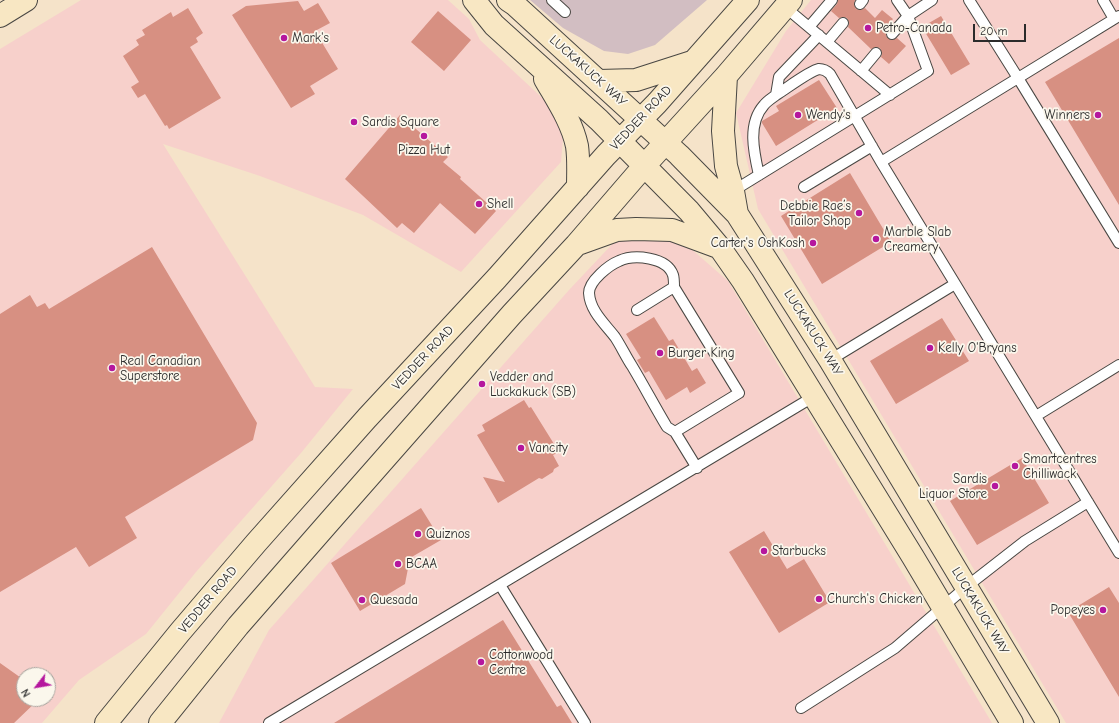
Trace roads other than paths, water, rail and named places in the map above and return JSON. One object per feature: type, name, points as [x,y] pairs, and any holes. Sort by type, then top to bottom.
[{"type":"main road","points":[[0,16],[26,0]]},
{"type":"main road","points":[[474,0],[494,25],[599,120],[645,165],[690,211],[720,248],[743,281],[813,397],[913,557],[1012,723]]},
{"type":"main road","name":"LUCKAKUCK WAY","points":[[508,0],[666,142],[737,214],[830,360],[1048,723]]},
{"type":"main road","name":"VEDDER ROAD","points":[[106,723],[180,632],[372,412],[497,278],[619,141],[641,119],[748,0]]},
{"type":"main road","points":[[160,723],[238,626],[512,314],[726,76],[788,4]]},
{"type":"main road","points":[[534,61],[565,114],[577,146],[579,165],[578,187]]},
{"type":"main road","points":[[599,81],[636,80],[692,62]]},
{"type":"main road","points":[[726,76],[723,131],[726,166],[733,191],[737,214]]},
{"type":"main road","points":[[576,244],[616,230],[636,229],[672,230],[720,248]]},
{"type":"lane","points":[[552,0],[566,12]]},
{"type":"lane","points":[[809,27],[832,0]]},
{"type":"lane","points":[[733,191],[928,71],[908,16],[897,0]]},
{"type":"lane","points":[[892,34],[908,16],[932,0]]},
{"type":"lane","points":[[969,0],[1119,243]]},
{"type":"lane","points":[[881,162],[1117,18],[1103,0]]},
{"type":"lane","points":[[788,4],[809,27],[890,95]]},
{"type":"lane","points":[[776,95],[779,77],[843,23]]},
{"type":"lane","points":[[861,70],[876,53]]},
{"type":"lane","points":[[759,175],[754,154],[753,136],[756,117],[764,105],[776,95],[812,72],[819,69],[825,70],[830,74],[881,162],[1119,553]]},
{"type":"lane","points":[[804,187],[872,146]]},
{"type":"lane","points":[[675,432],[739,393],[674,287],[673,275],[670,269],[656,260],[630,258],[619,260],[602,272],[593,282],[589,292],[592,305],[600,320],[615,337],[667,427],[675,432],[697,468]]},
{"type":"lane","points":[[830,360],[955,284]]},
{"type":"lane","points":[[637,310],[674,287]]},
{"type":"lane","points":[[1036,416],[1119,365]]},
{"type":"lane","points":[[269,723],[697,468],[813,397]]},
{"type":"lane","points":[[801,708],[895,648],[966,587],[1025,541],[1088,502]]},
{"type":"lane","points":[[500,585],[585,723]]},
{"type":"place","name":"Petro-Canada","points":[[868,28]]},
{"type":"place","name":"Mark's","points":[[284,38]]},
{"type":"place","name":"Wendy's","points":[[798,115]]},
{"type":"place","name":"Winners","points":[[1098,115]]},
{"type":"place","name":"Sardis Square","points":[[354,122]]},
{"type":"place","name":"Pizza Hut","points":[[424,136]]},
{"type":"place","name":"Shell","points":[[479,204]]},
{"type":"place","name":"Debbie Rae’s Tailor Shop","points":[[859,213]]},
{"type":"place","name":"Marble Slab Creamery","points":[[876,239]]},
{"type":"place","name":"Carter's OshKosh","points":[[813,243]]},
{"type":"place","name":"Kelly O'Bryans","points":[[930,348]]},
{"type":"place","name":"Burger King","points":[[660,353]]},
{"type":"place","name":"Real Canadian Superstore","points":[[112,368]]},
{"type":"place","name":"Vedder and Luckakuck (SB)","points":[[482,384]]},
{"type":"place","name":"Vancity","points":[[521,448]]},
{"type":"place","name":"Smartcentres Chilliwack","points":[[1015,466]]},
{"type":"place","name":"Sardis Liquor Store","points":[[995,486]]},
{"type":"place","name":"Quiznos","points":[[418,534]]},
{"type":"place","name":"Starbucks","points":[[764,551]]},
{"type":"place","name":"BCAA","points":[[398,564]]},
{"type":"place","name":"Church's Chicken","points":[[819,599]]},
{"type":"place","name":"Quesada","points":[[362,600]]},
{"type":"place","name":"Popeyes","points":[[1103,610]]},
{"type":"place","name":"Cottonwood Centre","points":[[481,662]]}]
